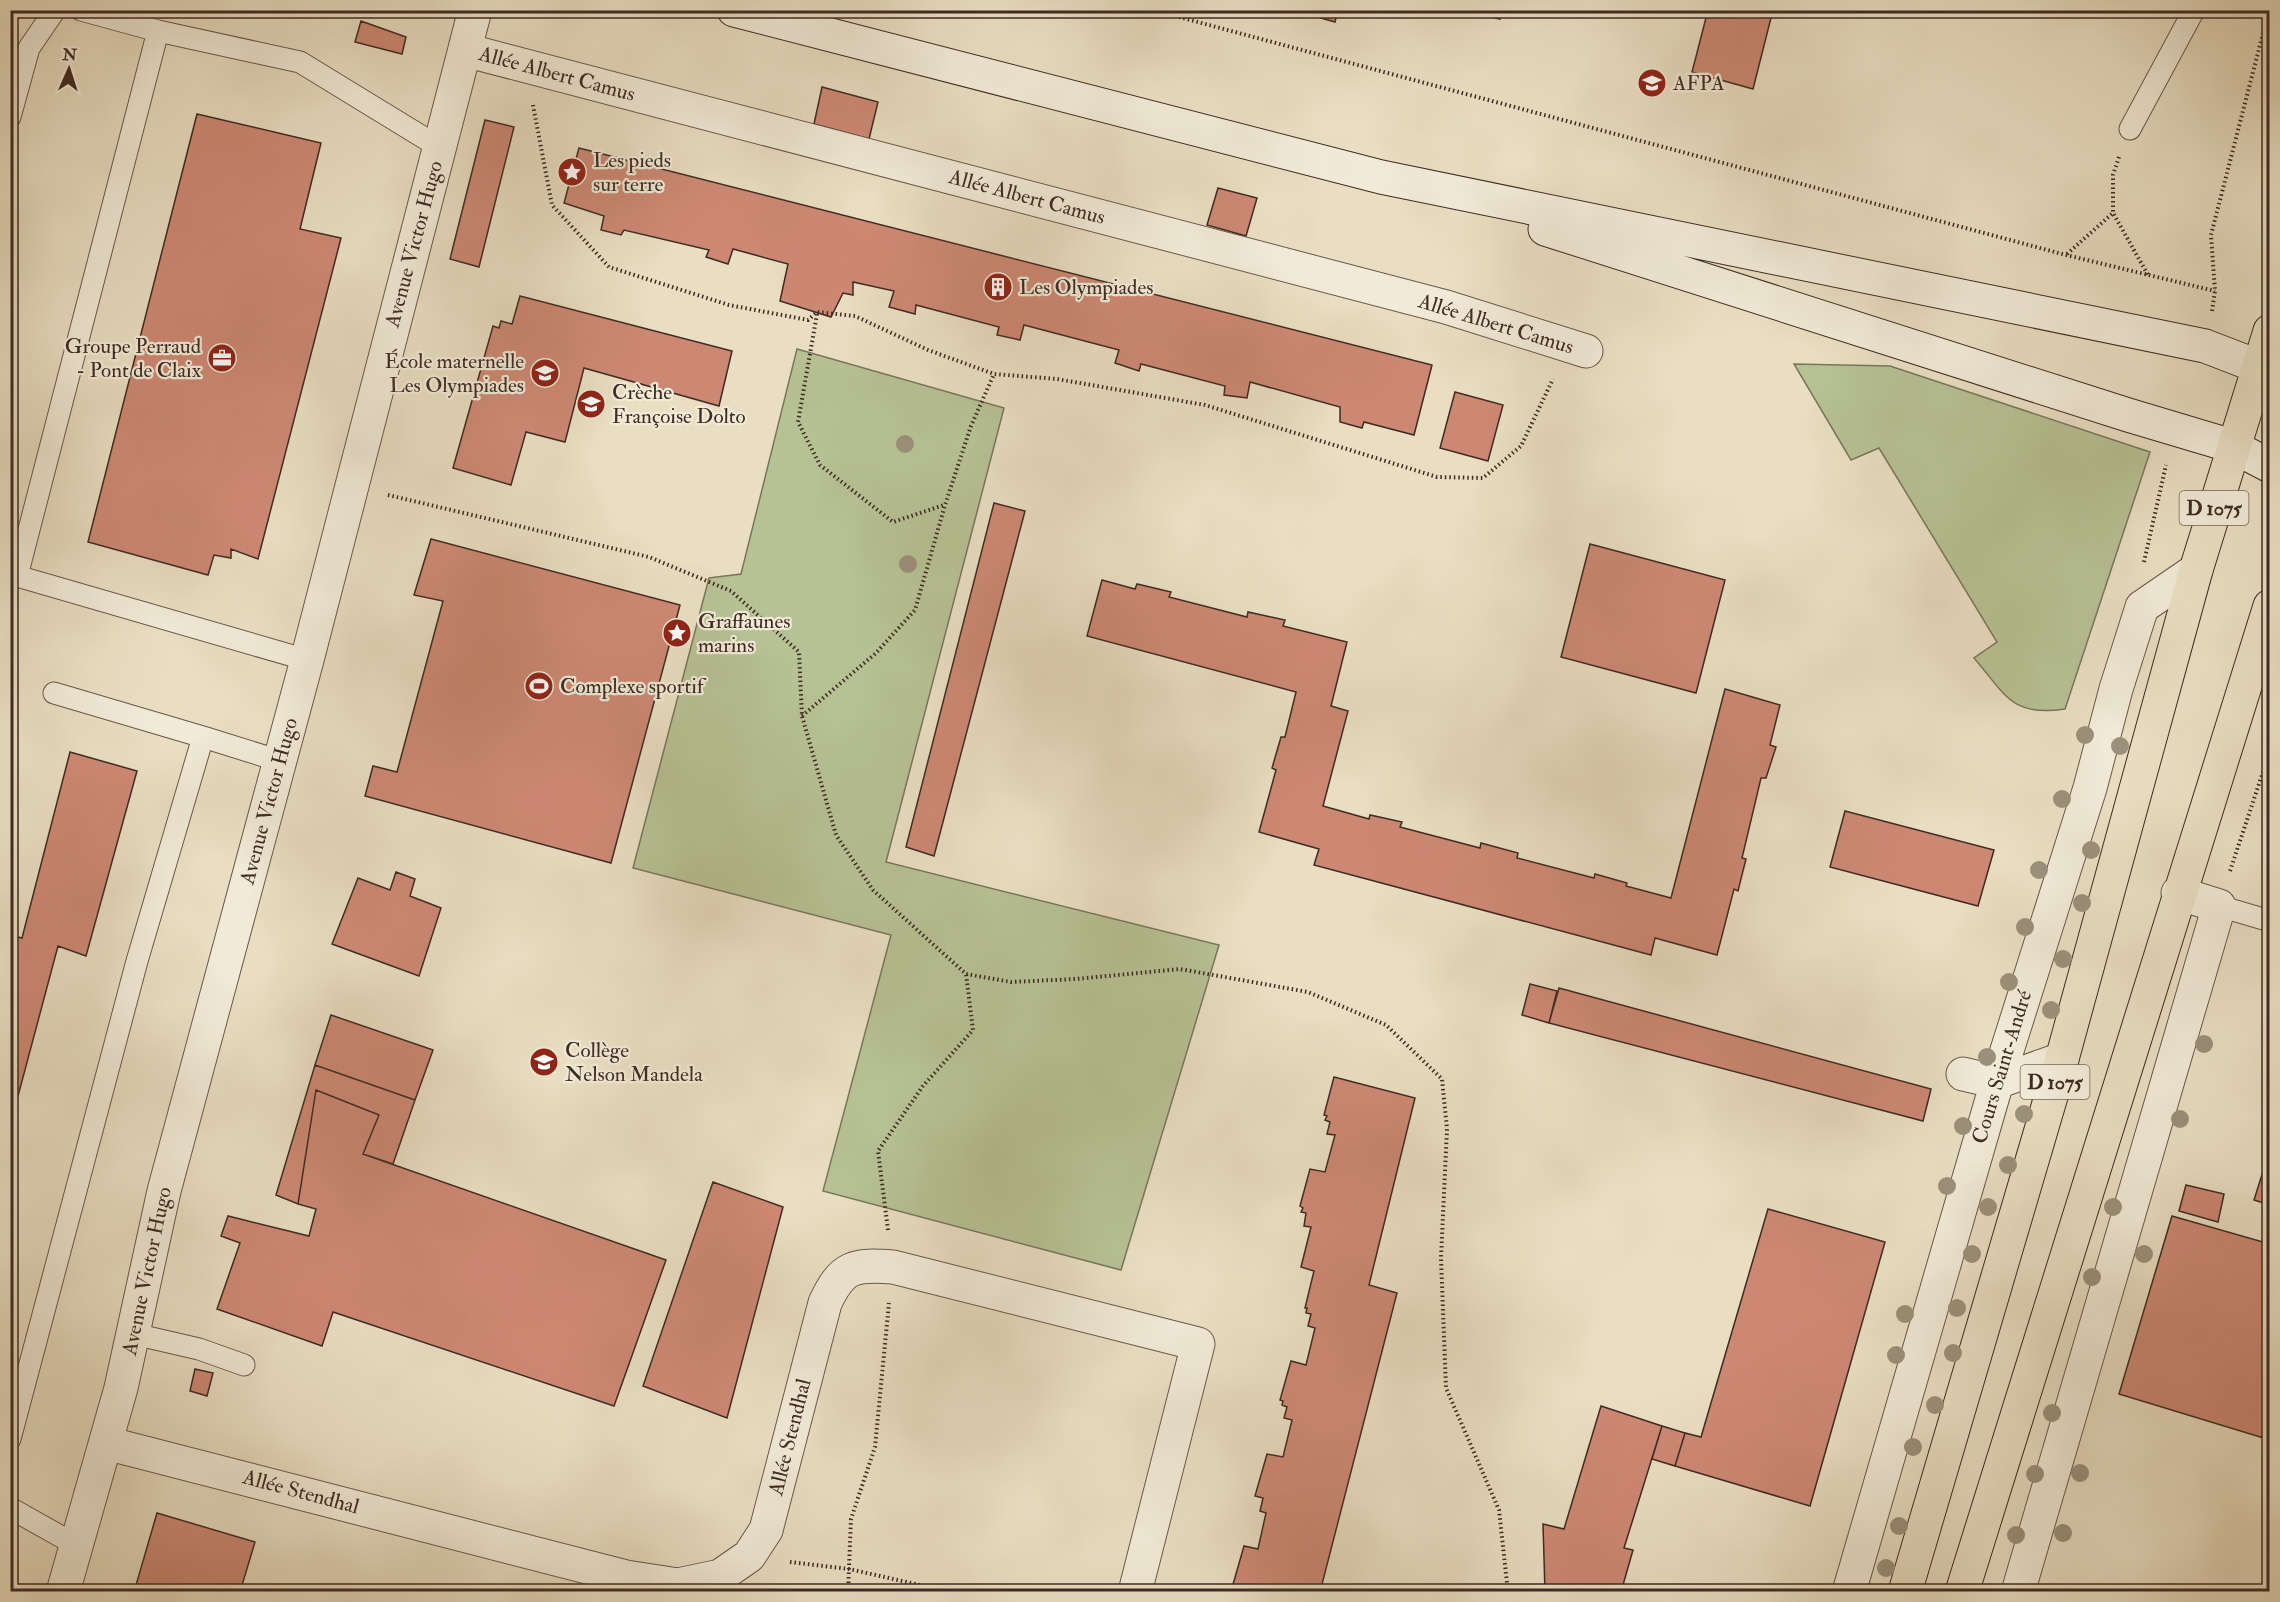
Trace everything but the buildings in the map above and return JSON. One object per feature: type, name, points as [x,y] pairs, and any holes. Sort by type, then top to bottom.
[{"type":"main road","name":"D 1075","points":[[1905,1592],[2062,1059],[2196,570],[2232,446],[2264,368],[2270,331]]},
{"type":"main road","name":"D 1075","points":[[1962,1592],[2178,893],[2270,606]]},
{"type":"street","name":"Avenue Victor Hugo","points":[[63,1592],[106,1443],[134,1334],[164,1191],[307,660],[475,10]]},
{"type":"street","points":[[734,10],[1381,177],[2205,346],[2264,368]]},
{"type":"street","name":"Allée Albert Camus","points":[[465,50],[1446,307],[1578,349]]},
{"type":"street","points":[[1381,177],[2232,446],[2270,466]]},
{"type":"street","name":"Cours Saint-André","points":[[1849,1592],[1997,1082],[2090,788],[2116,688],[2142,607],[2196,570]]},
{"type":"street","points":[[2018,1592],[2219,906],[2178,893]]},
{"type":"street","points":[[1963,1074],[1997,1082],[2062,1059]]},
{"type":"street","name":"Allée Stendhal","points":[[106,1443],[626,1577],[678,1585],[720,1576],[749,1556],[766,1530],[825,1303],[834,1283],[849,1269],[863,1265],[892,1267],[1198,1344],[1135,1592]]},
{"type":"lane","points":[[10,117],[29,48],[55,10]]},
{"type":"lane","points":[[81,10],[158,31],[300,62],[440,147]]},
{"type":"lane","points":[[2130,129],[2194,10]]},
{"type":"lane","points":[[158,31],[14,575],[307,660]]},
{"type":"lane","points":[[54,693],[280,761]]},
{"type":"lane","points":[[10,1439],[137,961],[202,737]]},
{"type":"lane","points":[[2219,906],[2270,921]]},
{"type":"lane","points":[[134,1334],[199,1349],[244,1365]]},
{"type":"lane","points":[[10,1508],[76,1545]]},
{"type":"path","points":[[1154,10],[2066,255],[2216,291],[2211,235],[2269,10]]},
{"type":"path","points":[[525,66],[552,205],[609,267],[729,305],[808,320],[817,312],[855,316],[928,350],[994,374],[1057,379],[1205,405],[1437,477],[1483,478],[1521,446],[1578,349]]},
{"type":"path","points":[[2130,129],[2113,175],[2113,213],[2148,275]]},
{"type":"path","points":[[2066,255],[2113,213]]},
{"type":"path","points":[[817,312],[798,422],[820,465],[893,522],[945,505]]},
{"type":"path","points":[[802,716],[876,653],[915,610],[945,505],[971,426],[994,374]]},
{"type":"path","points":[[352,487],[649,557],[731,591],[799,652],[802,716],[836,835],[873,890],[966,974],[1011,982],[1076,980],[1180,969],[1308,992],[1386,1025],[1442,1079],[1447,1129],[1442,1258],[1446,1388],[1499,1510],[1509,1592]]},
{"type":"path","points":[[2219,906],[2270,751]]},
{"type":"path","points":[[749,1556],[849,1569],[951,1592]]},
{"type":"green space","points":[[797,349],[1004,408],[886,862],[1219,945],[1121,1270],[823,1191],[891,935],[633,868],[709,578],[741,574]]},
{"type":"green space","points":[[1794,364],[1890,366],[2150,452],[2065,709],[2032,710],[2021,706],[2003,693],[1974,658],[1997,642],[1879,448],[1851,460]]},
{"type":"place","name":"AFPA","points":[[1652,83]]},
{"type":"place","name":"Les pieds sur terre","points":[[572,172]]},
{"type":"place","name":"Les Olympiades","points":[[998,287]]},
{"type":"place","name":"Groupe Perraud - Pont de Claix","points":[[222,358]]},
{"type":"place","name":"École maternelle Les Olympiades","points":[[545,373]]},
{"type":"place","name":"Crèche Françoise Dolto","points":[[591,404]]},
{"type":"place","name":"Graffaunes marins","points":[[677,633]]},
{"type":"place","name":"Complexe sportif","points":[[539,686]]},
{"type":"place","name":"Collège Nelson Mandela","points":[[544,1062]]}]
